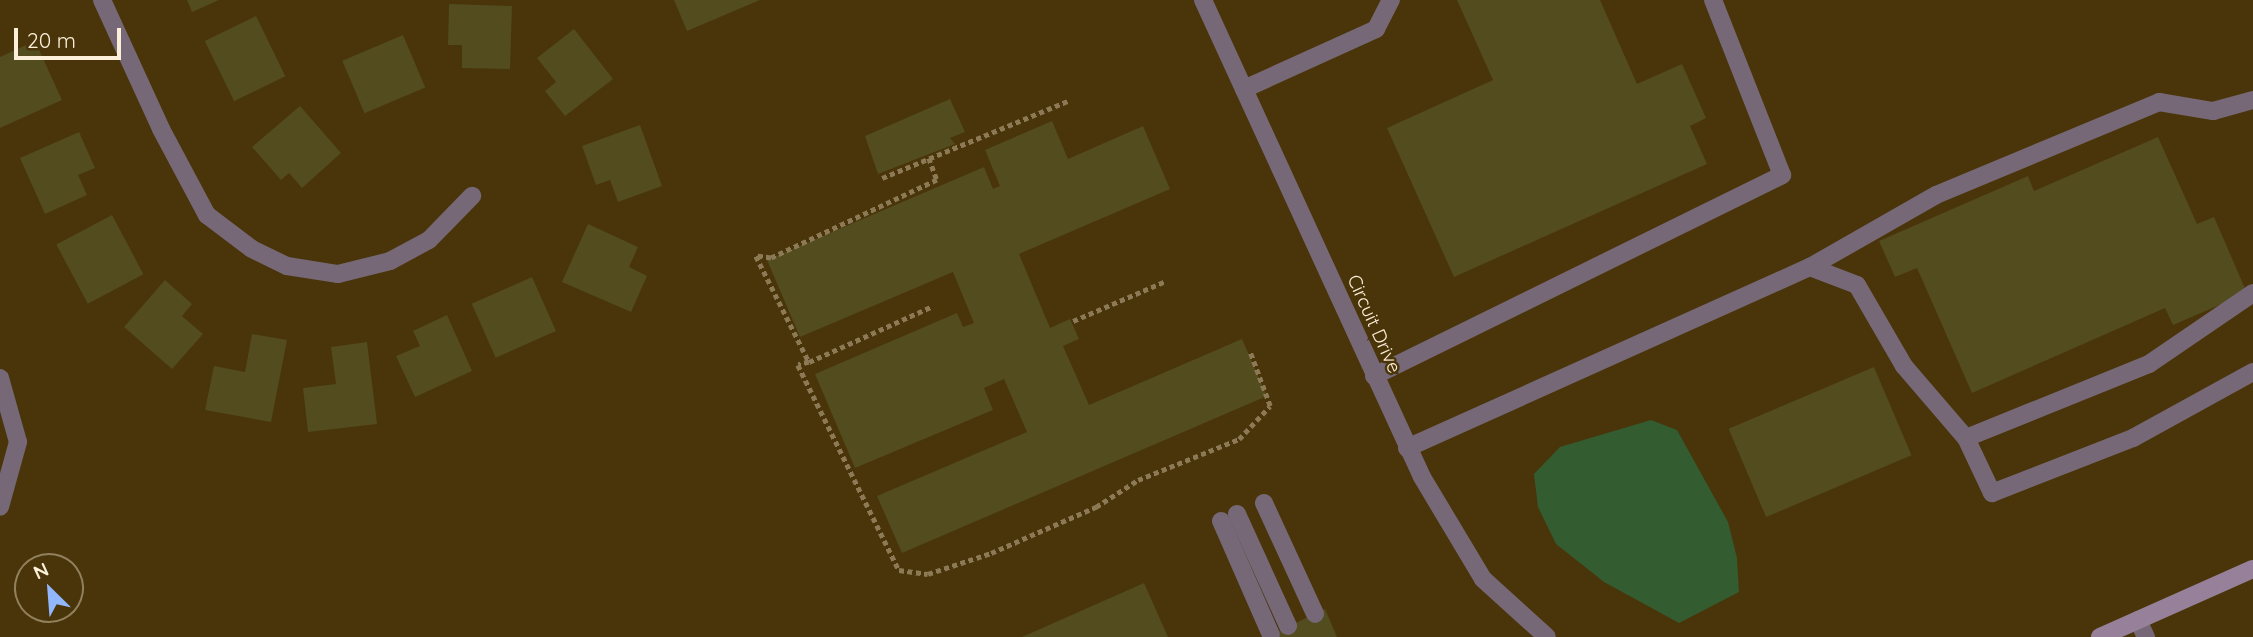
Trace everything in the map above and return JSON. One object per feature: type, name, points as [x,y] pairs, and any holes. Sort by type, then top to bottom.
[{"type":"main road","points":[[2100,637],[2253,569]]},
{"type":"street","points":[[102,0],[175,156],[207,215],[252,249],[287,266],[338,274],[390,261],[429,240],[472,196]]},
{"type":"street","name":"Circuit Drive","points":[[1203,0],[1407,449],[1483,579],[1547,637]]},
{"type":"street","points":[[1244,89],[1376,29],[1391,0]]},
{"type":"street","points":[[1374,376],[1782,175],[1713,0]]},
{"type":"street","points":[[1407,449],[1811,267],[1936,195],[2159,102],[2213,111],[2253,100]]},
{"type":"street","points":[[1811,267],[1857,285],[1904,366],[1966,438],[1992,493],[2133,438],[2253,372]]},
{"type":"street","points":[[1966,438],[2149,363],[2253,293]]},
{"type":"street","points":[[0,377],[18,442],[0,507]]},
{"type":"street","points":[[1264,503],[1315,614]]},
{"type":"street","points":[[1271,635],[1229,518],[1289,626]]},
{"type":"street","points":[[2138,620],[2146,637]]},
{"type":"path","points":[[882,178],[1068,101]]},
{"type":"path","points":[[808,362],[756,256],[771,258],[937,180],[929,158]]},
{"type":"path","points":[[1073,321],[1166,281]]},
{"type":"path","points":[[931,307],[798,365],[899,569],[928,574],[1003,548],[1096,507],[1138,480],[1239,439],[1270,406],[1250,352]]},
{"type":"shaded area","points":[[1651,420],[1677,430],[1728,522],[1737,558],[1739,592],[1679,623],[1604,582],[1556,544],[1538,507],[1534,474],[1560,447]]},
{"type":"building","points":[[187,0],[219,0],[192,12]]},
{"type":"building","points":[[674,0],[760,0],[687,31]]},
{"type":"building","points":[[1457,0],[1600,0],[1637,84],[1682,64],[1706,118],[1690,126],[1707,164],[1454,277],[1387,128],[1493,80]]},
{"type":"building","points":[[449,4],[512,6],[510,69],[462,68],[462,45],[448,45]]},
{"type":"building","points":[[256,16],[285,76],[234,101],[205,41]]},
{"type":"building","points":[[574,29],[613,79],[565,116],[545,91],[556,82],[537,58]]},
{"type":"building","points":[[403,35],[425,87],[365,113],[342,61]]},
{"type":"building","points":[[35,41],[62,100],[0,128],[0,57]]},
{"type":"building","points":[[950,99],[965,132],[950,138],[955,144],[878,174],[865,136]]},
{"type":"building","points":[[300,106],[341,153],[302,188],[289,173],[281,180],[252,147]]},
{"type":"building","points":[[1052,121],[1068,159],[1143,126],[1170,189],[1019,254],[1050,328],[1070,319],[1079,339],[1063,346],[1089,405],[1242,339],[1267,396],[902,553],[877,496],[1027,432],[1004,379],[984,388],[993,410],[855,468],[815,374],[957,313],[963,327],[974,323],[953,272],[800,337],[767,260],[984,167],[993,189],[1000,186],[985,150]]},
{"type":"building","points":[[640,125],[662,186],[618,202],[610,180],[596,185],[582,146]]},
{"type":"building","points":[[79,132],[95,168],[78,175],[87,195],[45,214],[20,158]]},
{"type":"building","points":[[2158,137],[2197,224],[2214,217],[2247,293],[2173,325],[2165,308],[1972,393],[1917,268],[1895,277],[1879,241],[2028,176],[2034,191]]},
{"type":"building","points":[[112,215],[143,274],[88,304],[56,245]]},
{"type":"building","points":[[588,224],[638,247],[629,267],[647,276],[631,312],[562,282]]},
{"type":"building","points":[[532,277],[556,331],[496,358],[472,304]]},
{"type":"building","points":[[165,280],[192,304],[182,316],[203,334],[172,369],[124,327]]},
{"type":"building","points":[[447,315],[472,371],[415,397],[396,356],[420,346],[413,331]]},
{"type":"building","points":[[252,334],[287,340],[271,422],[205,410],[214,366],[245,372]]},
{"type":"building","points":[[367,342],[377,424],[308,432],[303,388],[336,384],[331,347]]},
{"type":"building","points":[[1874,367],[1912,455],[1766,517],[1729,429]]},
{"type":"building","points":[[1144,583],[1168,637],[1022,637]]},
{"type":"building","points":[[1325,609],[1337,637],[1266,637]]}]
